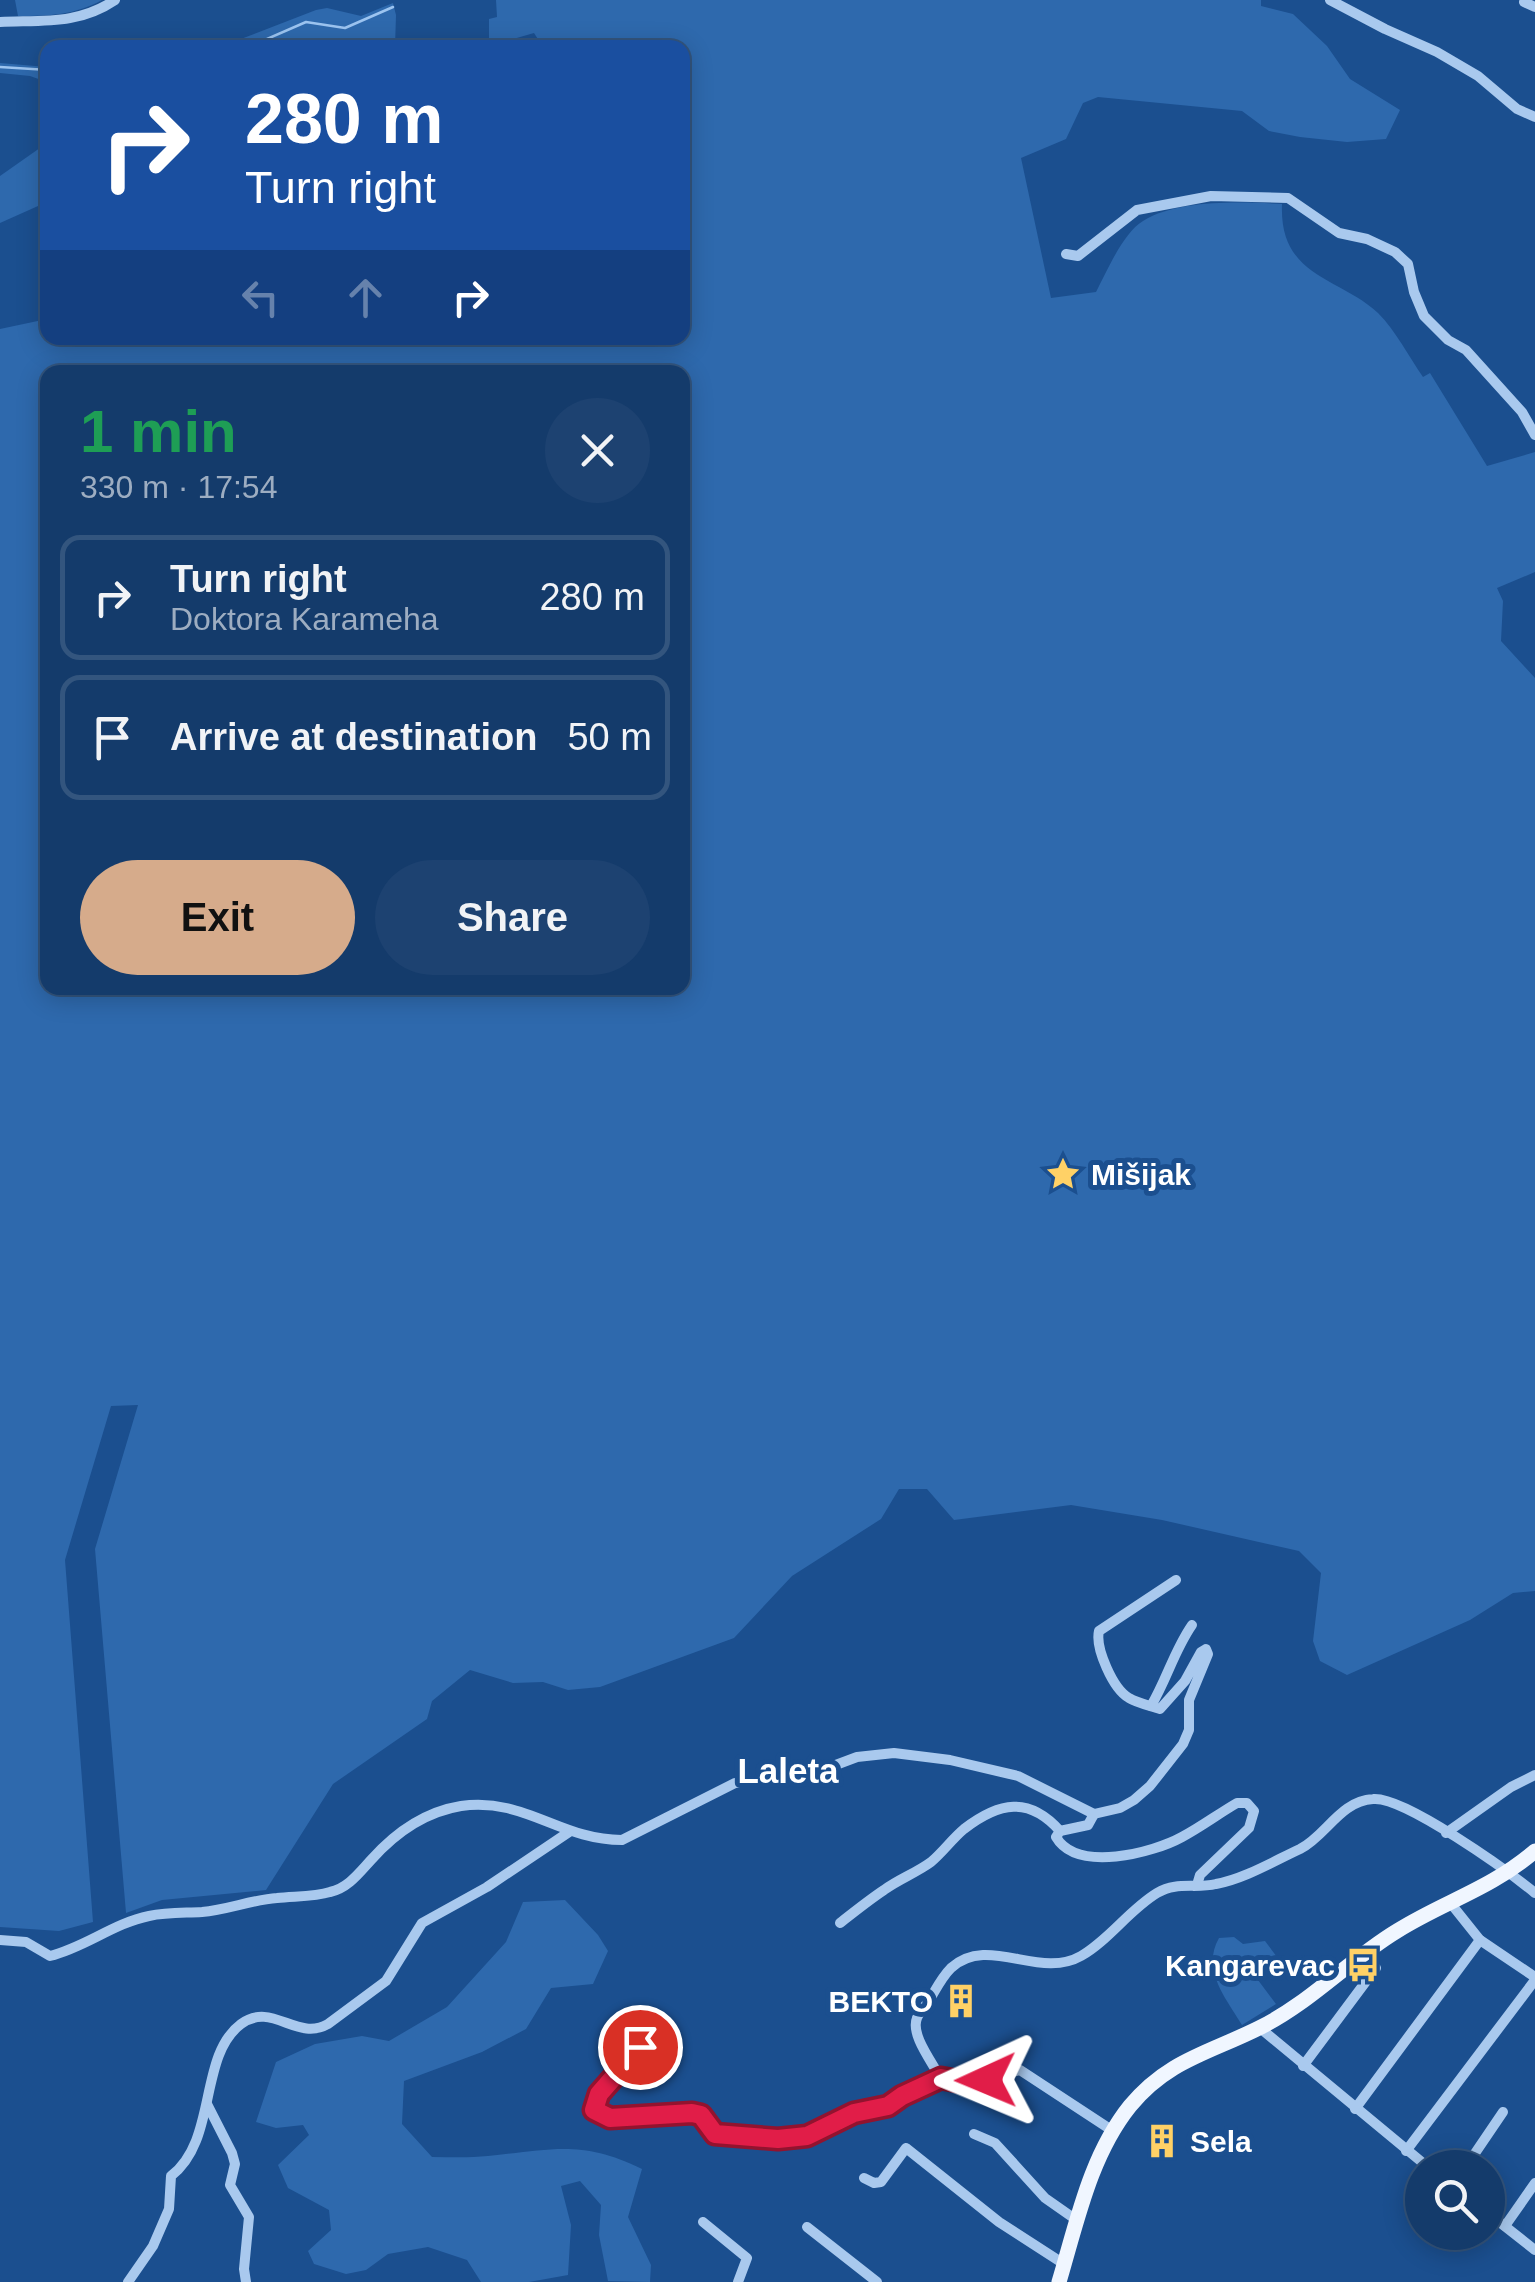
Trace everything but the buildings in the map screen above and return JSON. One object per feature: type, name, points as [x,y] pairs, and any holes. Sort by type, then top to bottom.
[{"type":"main road","points":[[1059,2282],[1075,2219],[1112,2131],[1129,2107],[1162,2074],[1183,2060],[1260,2028],[1332,1981],[1389,1936],[1510,1873],[1535,1850]]},
{"type":"street","points":[[0,22],[59,22],[85,16],[115,0]]},
{"type":"street","points":[[1330,0],[1437,52],[1478,76],[1517,109],[1535,117]]},
{"type":"street","points":[[1066,254],[1078,256],[1138,210],[1211,196],[1288,198],[1339,233],[1367,238],[1408,264],[1424,316],[1448,340],[1466,350],[1522,412],[1535,435]]},
{"type":"street","points":[[1060,1831],[1080,1829],[1094,1814],[1134,1800],[1150,1786],[1189,1730],[1188,1700],[1208,1651],[1201,1652],[1166,1707],[1160,1709],[1132,1700],[1118,1687],[1097,1636],[1176,1580]]},
{"type":"street","points":[[1151,1706],[1164,1684],[1174,1650],[1192,1625]]},
{"type":"street","points":[[0,1940],[26,1942],[50,1956],[142,1917],[204,1912],[266,1899],[330,1892],[355,1878],[390,1840],[436,1811],[494,1804],[514,1808],[569,1832],[622,1840],[735,1783],[818,1772],[857,1757],[894,1753],[950,1760],[1018,1776],[1094,1814]]},
{"type":"street","points":[[1446,1833],[1535,1774]]},
{"type":"street","points":[[941,2078],[914,2022],[947,1972],[960,1960],[987,1954],[1031,1964],[1054,1964],[1080,1956],[1158,1892],[1184,1884],[1224,1882],[1303,1847],[1317,1838],[1336,1816],[1373,1798],[1410,1810],[1535,1893]]},
{"type":"street","points":[[1060,1831],[1056,1837],[1059,1843],[1081,1856],[1123,1856],[1180,1839],[1236,1804],[1247,1803],[1254,1810],[1249,1828],[1200,1876],[1198,1886]]},
{"type":"street","points":[[840,1923],[886,1888],[934,1860],[964,1829],[1005,1807],[1019,1805],[1032,1809],[1060,1831]]},
{"type":"street","points":[[128,2282],[153,2246],[169,2209],[172,2176],[198,2140],[221,2053],[236,2027],[252,2017],[265,2016],[303,2030],[318,2030],[337,2019],[386,1981],[422,1923],[488,1887],[569,1832]]},
{"type":"street","points":[[1407,2150],[1535,1979],[1480,1940],[1452,1904]]},
{"type":"street","points":[[1355,2108],[1480,1940]]},
{"type":"street","points":[[1304,2066],[1376,1968]]},
{"type":"street","points":[[663,2022],[642,2035],[632,2058],[599,2094],[594,2110],[610,2118],[692,2113],[701,2115],[715,2134],[796,2139],[854,2113],[888,2106],[941,2078],[968,2083],[1020,2070],[1112,2131]]},
{"type":"street","points":[[1260,2028],[1405,2150]]},
{"type":"street","points":[[206,2103],[232,2152],[235,2164],[230,2185],[249,2216],[246,2282]]},
{"type":"street","points":[[1478,2150],[1504,2112]]},
{"type":"street","points":[[974,2134],[995,2143],[1045,2198],[1075,2219]]},
{"type":"street","points":[[864,2178],[874,2184],[880,2182],[906,2148],[999,2222],[1064,2264]]},
{"type":"street","points":[[1505,2225],[1535,2183]]},
{"type":"street","points":[[703,2222],[747,2258],[738,2282]]},
{"type":"street","points":[[806,2227],[877,2282]]},
{"type":"street","points":[[1505,2227],[1535,2250]]},
{"type":"shaded area","points":[[15,0],[102,0],[62,14],[18,16]]},
{"type":"shaded area","points":[[496,0],[1261,0],[1261,6],[1293,14],[1327,46],[1350,79],[1400,110],[1386,139],[1347,142],[1269,131],[1242,111],[1098,97],[1083,103],[1066,139],[1021,158],[1051,298],[1096,292],[1129,234],[1158,214],[1211,203],[1282,204],[1290,247],[1301,262],[1363,301],[1385,320],[1423,377],[1430,373],[1487,466],[1535,452],[1535,572],[1497,588],[1503,601],[1501,641],[1535,678],[1535,1591],[1513,1593],[1470,1620],[1347,1675],[1320,1661],[1313,1641],[1321,1573],[1299,1551],[1162,1520],[1071,1505],[954,1520],[927,1489],[899,1489],[881,1519],[792,1576],[734,1638],[600,1687],[568,1690],[543,1682],[513,1683],[470,1670],[432,1701],[427,1719],[333,1784],[266,1890],[162,1900],[126,1913],[95,1549],[138,1405],[111,1406],[65,1560],[93,1922],[59,1931],[0,1927],[0,329],[40,320],[40,345],[690,345],[690,40],[538,40],[534,33],[510,40],[489,40],[489,19],[497,17]]},
{"type":"shaded area","points":[[393,3],[395,40],[238,40],[316,10],[327,8],[361,16]]},
{"type":"shaded area","points":[[0,63],[40,66],[40,80],[0,73]]},
{"type":"shaded area","points":[[40,148],[40,205],[0,223],[0,176]]},
{"type":"shaded area","points":[[565,1900],[608,1951],[593,1984],[551,1988],[526,2029],[482,2052],[404,2081],[402,2124],[432,2157],[566,2149],[601,2153],[642,2169],[628,2217],[651,2265],[650,2282],[608,2281],[599,2235],[601,2205],[580,2181],[561,2186],[571,2225],[568,2275],[529,2282],[481,2282],[467,2260],[428,2247],[388,2254],[366,2270],[346,2274],[314,2264],[308,2251],[331,2230],[329,2210],[288,2188],[278,2165],[309,2135],[303,2125],[276,2128],[256,2122],[276,2062],[315,2044],[362,2036],[389,2041],[447,2007],[506,1942],[523,1902]]},
{"type":"shaded area","points":[[1234,1937],[1243,1944],[1265,1941],[1277,1957],[1255,1976],[1276,2004],[1242,2025],[1218,1983],[1213,1961],[1219,1938]]},
{"type":"waterway","points":[[264,40],[306,22],[345,28],[393,7]]},
{"type":"waterway","points":[[0,67],[40,70]]},
{"type":"place","name":"Mišijak","points":[[1063,1174]]},
{"type":"place","name":"Kangarevac","points":[[1363,1965]]},
{"type":"place","name":"BEKTO","points":[[961,2001]]},
{"type":"place","name":"Sela","points":[[1162,2141]]},
{"type":"district","name":"Laleta","points":[[788,1770]]},
{"type":"route","points":[[640,2047],[599,2094],[594,2110],[610,2118],[692,2113],[701,2115],[715,2134],[728,2136],[796,2139],[854,2113],[888,2106],[941,2078],[968,2083],[986,2080]]}]
